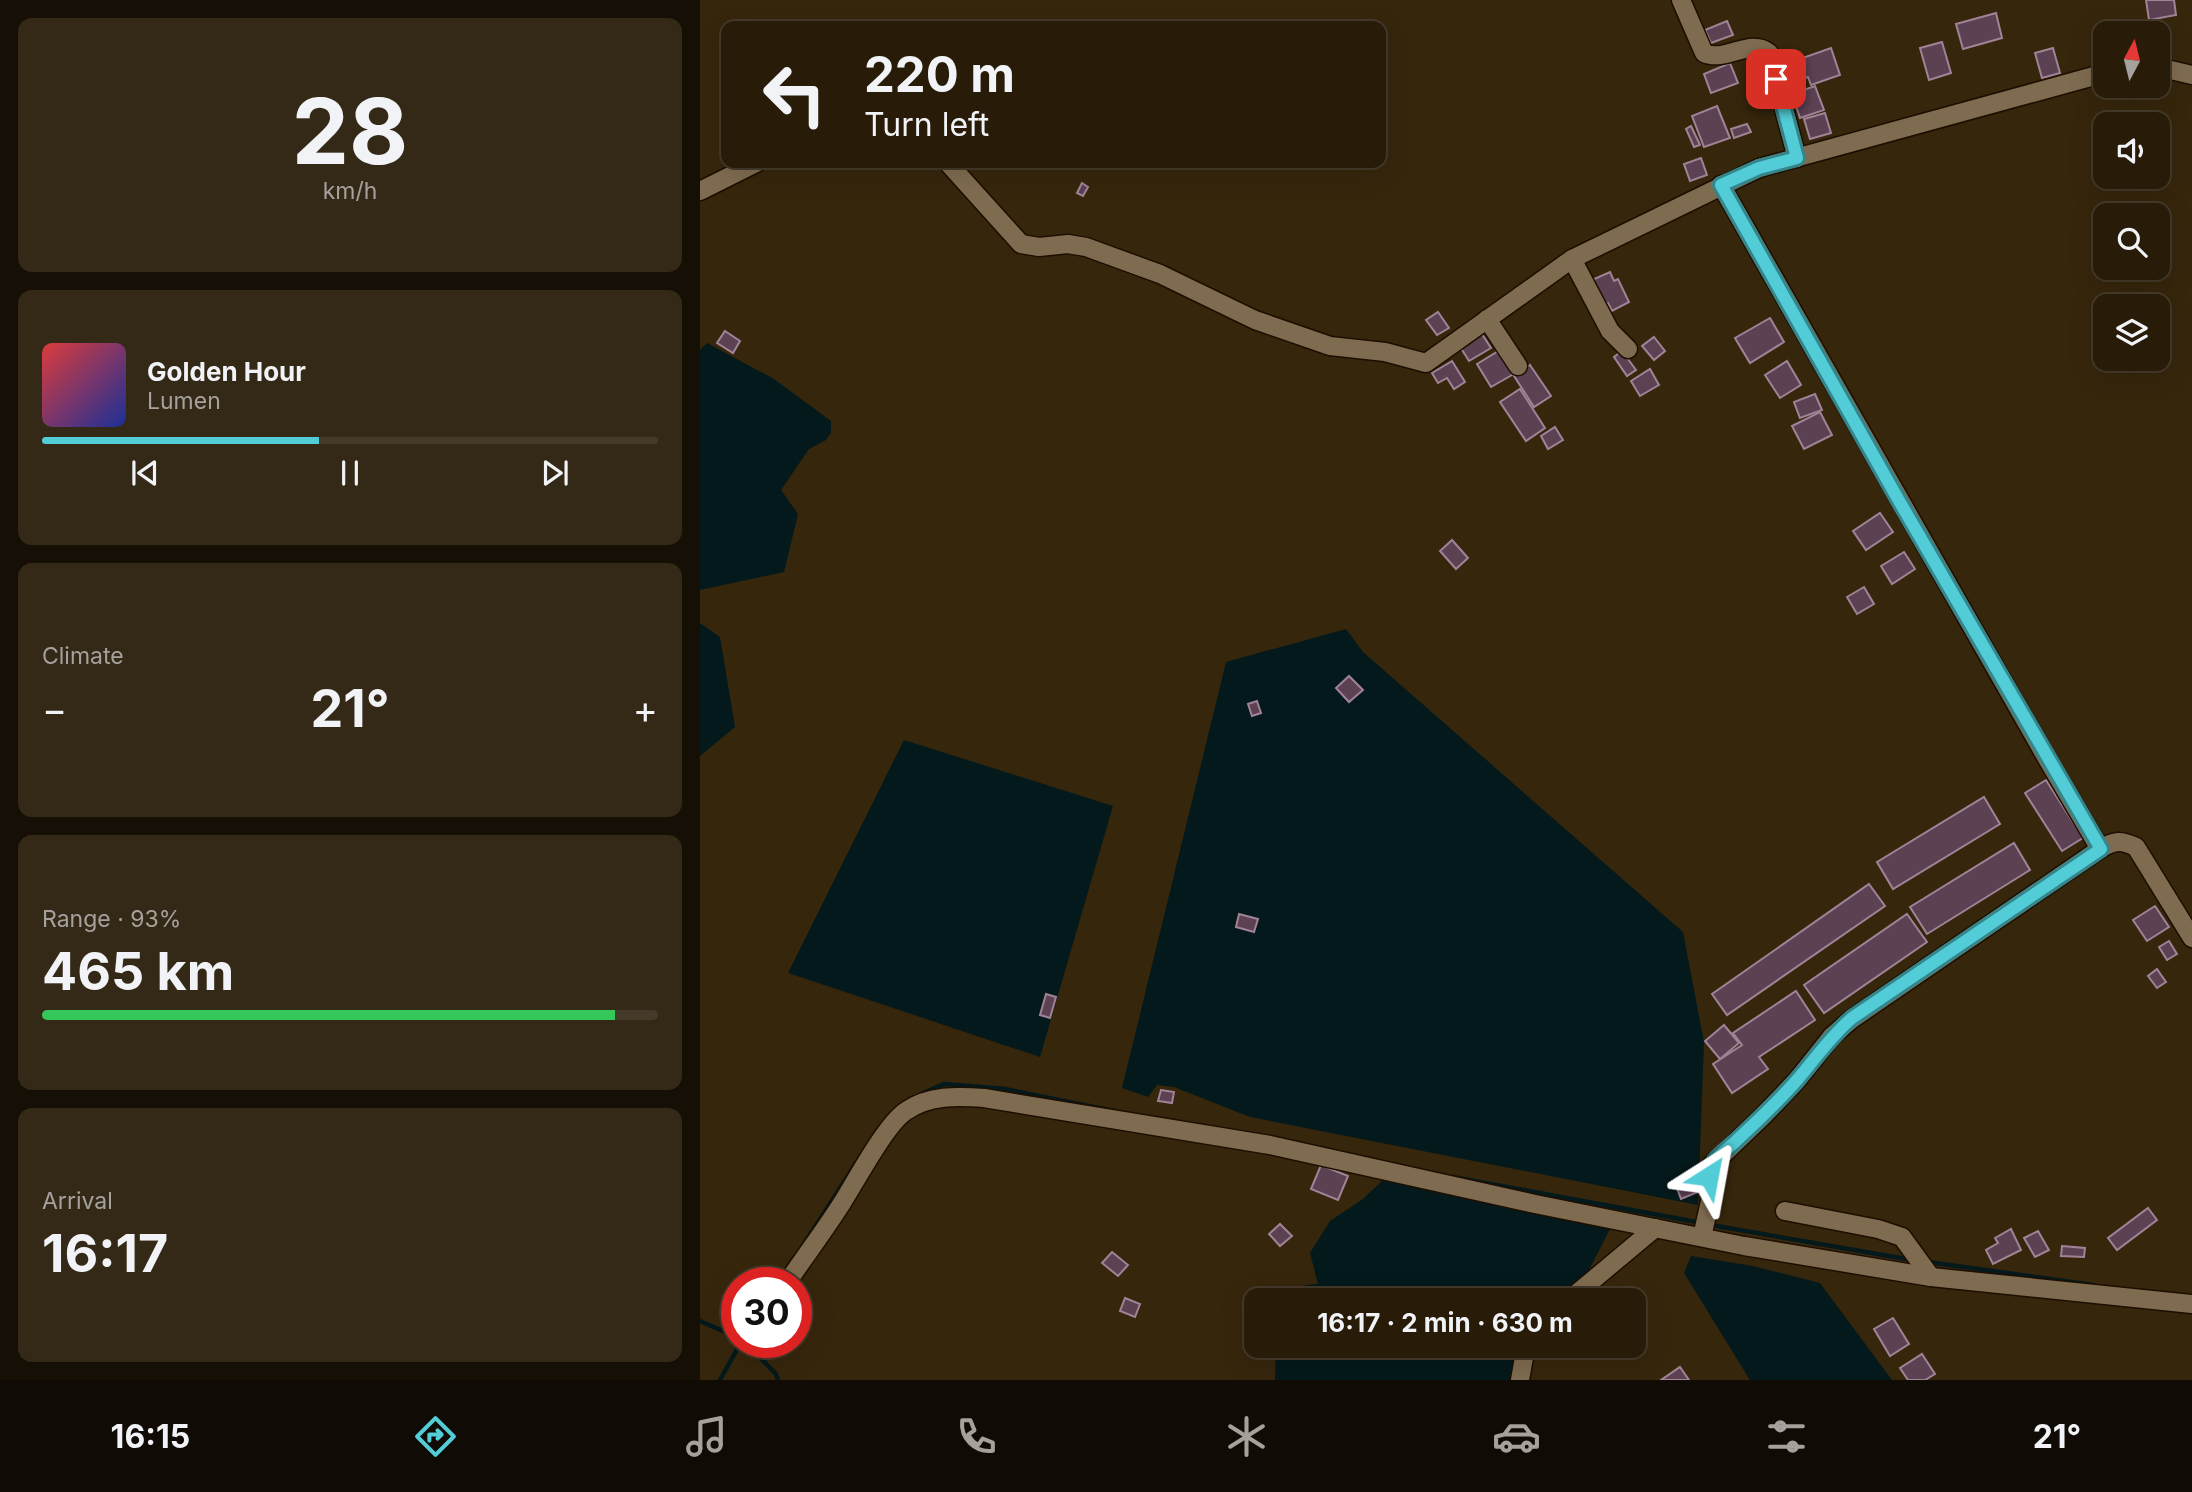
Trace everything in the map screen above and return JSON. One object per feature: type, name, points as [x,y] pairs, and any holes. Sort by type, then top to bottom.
[{"type":"street","points":[[1681,0],[1704,53],[1717,57],[1755,46],[1763,47],[1769,53],[1797,158]]},
{"type":"street","points":[[2170,70],[2192,75]]},
{"type":"street","points":[[953,168],[1021,244],[1039,247],[1068,244],[1086,247],[1160,274],[1255,320],[1330,346],[1385,352],[1426,363],[1572,258],[1759,168],[2093,77]]},
{"type":"street","points":[[700,191],[746,168]]},
{"type":"street","points":[[1721,185],[1898,499],[2101,849]]},
{"type":"street","points":[[1572,258],[1610,331],[1628,349]]},
{"type":"street","points":[[1487,319],[1518,366]]},
{"type":"street","points":[[1704,1228],[1711,1197],[1711,1166],[1798,1079],[1832,1036],[1852,1018],[1895,988],[2113,841],[2120,840],[2136,847],[2192,938]]},
{"type":"street","points":[[798,1267],[840,1207],[882,1139],[904,1112],[927,1100],[957,1096],[984,1098],[1270,1145],[1655,1228],[1704,1228],[1744,1246],[2192,1304]]},
{"type":"street","points":[[1785,1211],[1878,1229],[1902,1237],[1927,1271]]},
{"type":"street","points":[[1583,1288],[1655,1228]]},
{"type":"street","points":[[1520,1380],[1524,1358]]},
{"type":"shaded area","points":[[707,343],[774,379],[831,421],[831,433],[826,440],[809,449],[781,490],[798,514],[784,572],[700,590],[700,350]]},
{"type":"shaded area","points":[[700,623],[720,637],[735,727],[700,756]]},
{"type":"shaded area","points":[[1346,629],[1363,652],[1683,932],[1704,1042],[1698,1205],[1250,1117],[1174,1087],[1157,1085],[1148,1097],[1122,1088],[1226,662]]},
{"type":"shaded area","points":[[904,740],[1113,806],[1040,1057],[788,973]]},
{"type":"shaded area","points":[[1386,1177],[1612,1225],[1589,1270],[1568,1288],[1298,1288],[1318,1284],[1310,1253],[1330,1221],[1363,1199]]},
{"type":"shaded area","points":[[1691,1256],[1753,1266],[1820,1283],[1892,1380],[1750,1380],[1684,1273]]},
{"type":"shaded area","points":[[1276,1358],[1516,1358],[1510,1380],[1275,1380]]},
{"type":"building","points":[[2146,0],[2174,0],[2176,15],[2149,20]]},
{"type":"building","points":[[1996,13],[2002,38],[1963,49],[1956,24]]},
{"type":"building","points":[[1727,21],[1733,35],[1711,43],[1705,30]]},
{"type":"building","points":[[1942,42],[1951,73],[1929,80],[1920,48]]},
{"type":"building","points":[[1831,48],[1840,75],[1811,85],[1808,77],[1797,81],[1791,62]]},
{"type":"building","points":[[2053,48],[2060,73],[2042,78],[2035,53]]},
{"type":"building","points":[[1730,63],[1738,83],[1711,93],[1704,74]]},
{"type":"building","points":[[1815,86],[1824,110],[1800,118],[1792,94]]},
{"type":"building","points":[[1717,106],[1730,138],[1704,147],[1692,116]]},
{"type":"building","points":[[1825,113],[1831,133],[1810,139],[1804,119]]},
{"type":"building","points":[[1747,124],[1751,132],[1734,138],[1731,129]]},
{"type":"building","points":[[1691,126],[1700,145],[1694,147],[1686,129]]},
{"type":"building","points":[[1701,158],[1707,175],[1690,181],[1684,164]]},
{"type":"building","points":[[1082,183],[1088,187],[1083,196],[1077,193]]},
{"type":"building","points":[[1610,272],[1614,281],[1618,279],[1629,302],[1612,311],[1608,303],[1604,305],[1592,280]]},
{"type":"building","points":[[1438,312],[1449,328],[1437,335],[1426,320]]},
{"type":"building","points":[[1770,318],[1784,342],[1750,363],[1735,338]]},
{"type":"building","points":[[725,331],[740,341],[733,353],[717,343]]},
{"type":"building","points":[[1480,331],[1491,348],[1469,361],[1459,345]]},
{"type":"building","points":[[1654,337],[1665,351],[1654,360],[1642,346]]},
{"type":"building","points":[[1505,347],[1519,371],[1491,387],[1477,364]]},
{"type":"building","points":[[1622,351],[1636,370],[1627,376],[1614,357]]},
{"type":"building","points":[[1452,361],[1465,382],[1454,389],[1447,378],[1438,383],[1432,373]]},
{"type":"building","points":[[1787,361],[1801,385],[1780,398],[1765,375]]},
{"type":"building","points":[[1530,365],[1551,396],[1534,407],[1514,376]]},
{"type":"building","points":[[1650,369],[1659,385],[1640,396],[1631,381]]},
{"type":"building","points":[[1520,389],[1545,428],[1526,441],[1500,402]]},
{"type":"building","points":[[1815,394],[1822,410],[1800,418],[1794,402]]},
{"type":"building","points":[[1820,412],[1832,435],[1804,449],[1792,426]]},
{"type":"building","points":[[1555,427],[1563,440],[1548,449],[1541,436]]},
{"type":"building","points":[[1880,513],[1893,532],[1866,550],[1853,531]]},
{"type":"building","points":[[1452,540],[1468,558],[1456,569],[1440,551]]},
{"type":"building","points":[[1904,552],[1915,569],[1892,584],[1881,566]]},
{"type":"building","points":[[1864,587],[1874,604],[1857,614],[1847,597]]},
{"type":"building","points":[[1349,676],[1363,690],[1349,702],[1336,688]]},
{"type":"building","points":[[1257,701],[1261,713],[1252,716],[1248,704]]},
{"type":"building","points":[[2046,780],[2083,838],[2062,851],[2025,793]]},
{"type":"building","points":[[1984,797],[2000,824],[1893,889],[1877,862]]},
{"type":"building","points":[[2014,843],[2030,870],[1927,934],[1910,907]]},
{"type":"building","points":[[1869,884],[1885,906],[1727,1015],[1712,994]]},
{"type":"building","points":[[2155,906],[2169,927],[2147,941],[2133,920]]},
{"type":"building","points":[[1239,914],[1258,919],[1254,932],[1236,927]]},
{"type":"building","points":[[1907,914],[1927,942],[1824,1013],[1804,985]]},
{"type":"building","points":[[2169,941],[2177,954],[2167,960],[2159,947]]},
{"type":"building","points":[[2157,969],[2166,982],[2157,988],[2148,976]]},
{"type":"building","points":[[1796,991],[1815,1020],[1759,1057],[1768,1069],[1732,1093],[1713,1064],[1742,1045],[1733,1033]]},
{"type":"building","points":[[1046,994],[1056,997],[1050,1018],[1040,1015]]},
{"type":"building","points":[[1724,1025],[1739,1043],[1720,1059],[1705,1041]]},
{"type":"building","points":[[1161,1090],[1174,1092],[1172,1103],[1158,1101]]},
{"type":"building","points":[[1321,1165],[1348,1176],[1338,1200],[1311,1189]]},
{"type":"building","points":[[1692,1176],[1698,1192],[1681,1199],[1675,1183]]},
{"type":"building","points":[[2148,1208],[2157,1220],[2117,1250],[2108,1238]]},
{"type":"building","points":[[1280,1224],[1292,1236],[1280,1246],[1269,1234]]},
{"type":"building","points":[[2011,1229],[2021,1250],[1993,1264],[1986,1250],[1998,1243],[1995,1238]]},
{"type":"building","points":[[2038,1231],[2049,1250],[2035,1257],[2024,1238]]},
{"type":"building","points":[[2062,1246],[2085,1248],[2084,1257],[2061,1256]]},
{"type":"building","points":[[1112,1252],[1128,1265],[1118,1276],[1102,1263]]},
{"type":"building","points":[[1125,1298],[1140,1304],[1135,1317],[1120,1311]]},
{"type":"building","points":[[1893,1318],[1909,1344],[1890,1356],[1874,1329]]},
{"type":"building","points":[[1922,1354],[1935,1374],[1925,1380],[1908,1380],[1900,1368]]},
{"type":"building","points":[[1680,1367],[1689,1380],[1661,1380]]},
{"type":"waterway","points":[[921,1094],[944,1084],[1005,1089],[1114,1111]]},
{"type":"waterway","points":[[804,1244],[860,1157]]},
{"type":"waterway","points":[[1453,1177],[1702,1223]]},
{"type":"waterway","points":[[1711,1225],[1912,1260]]},
{"type":"waterway","points":[[1928,1262],[2093,1285]]},
{"type":"waterway","points":[[700,1321],[721,1330]]},
{"type":"waterway","points":[[720,1380],[732,1358]]},
{"type":"waterway","points":[[760,1358],[776,1374],[778,1380]]},
{"type":"route","points":[[1709,1176],[1715,1161],[1763,1116],[1798,1079],[1832,1036],[1852,1018],[2101,849],[1898,499],[1721,185],[1759,168],[1797,158],[1776,79]]}]
